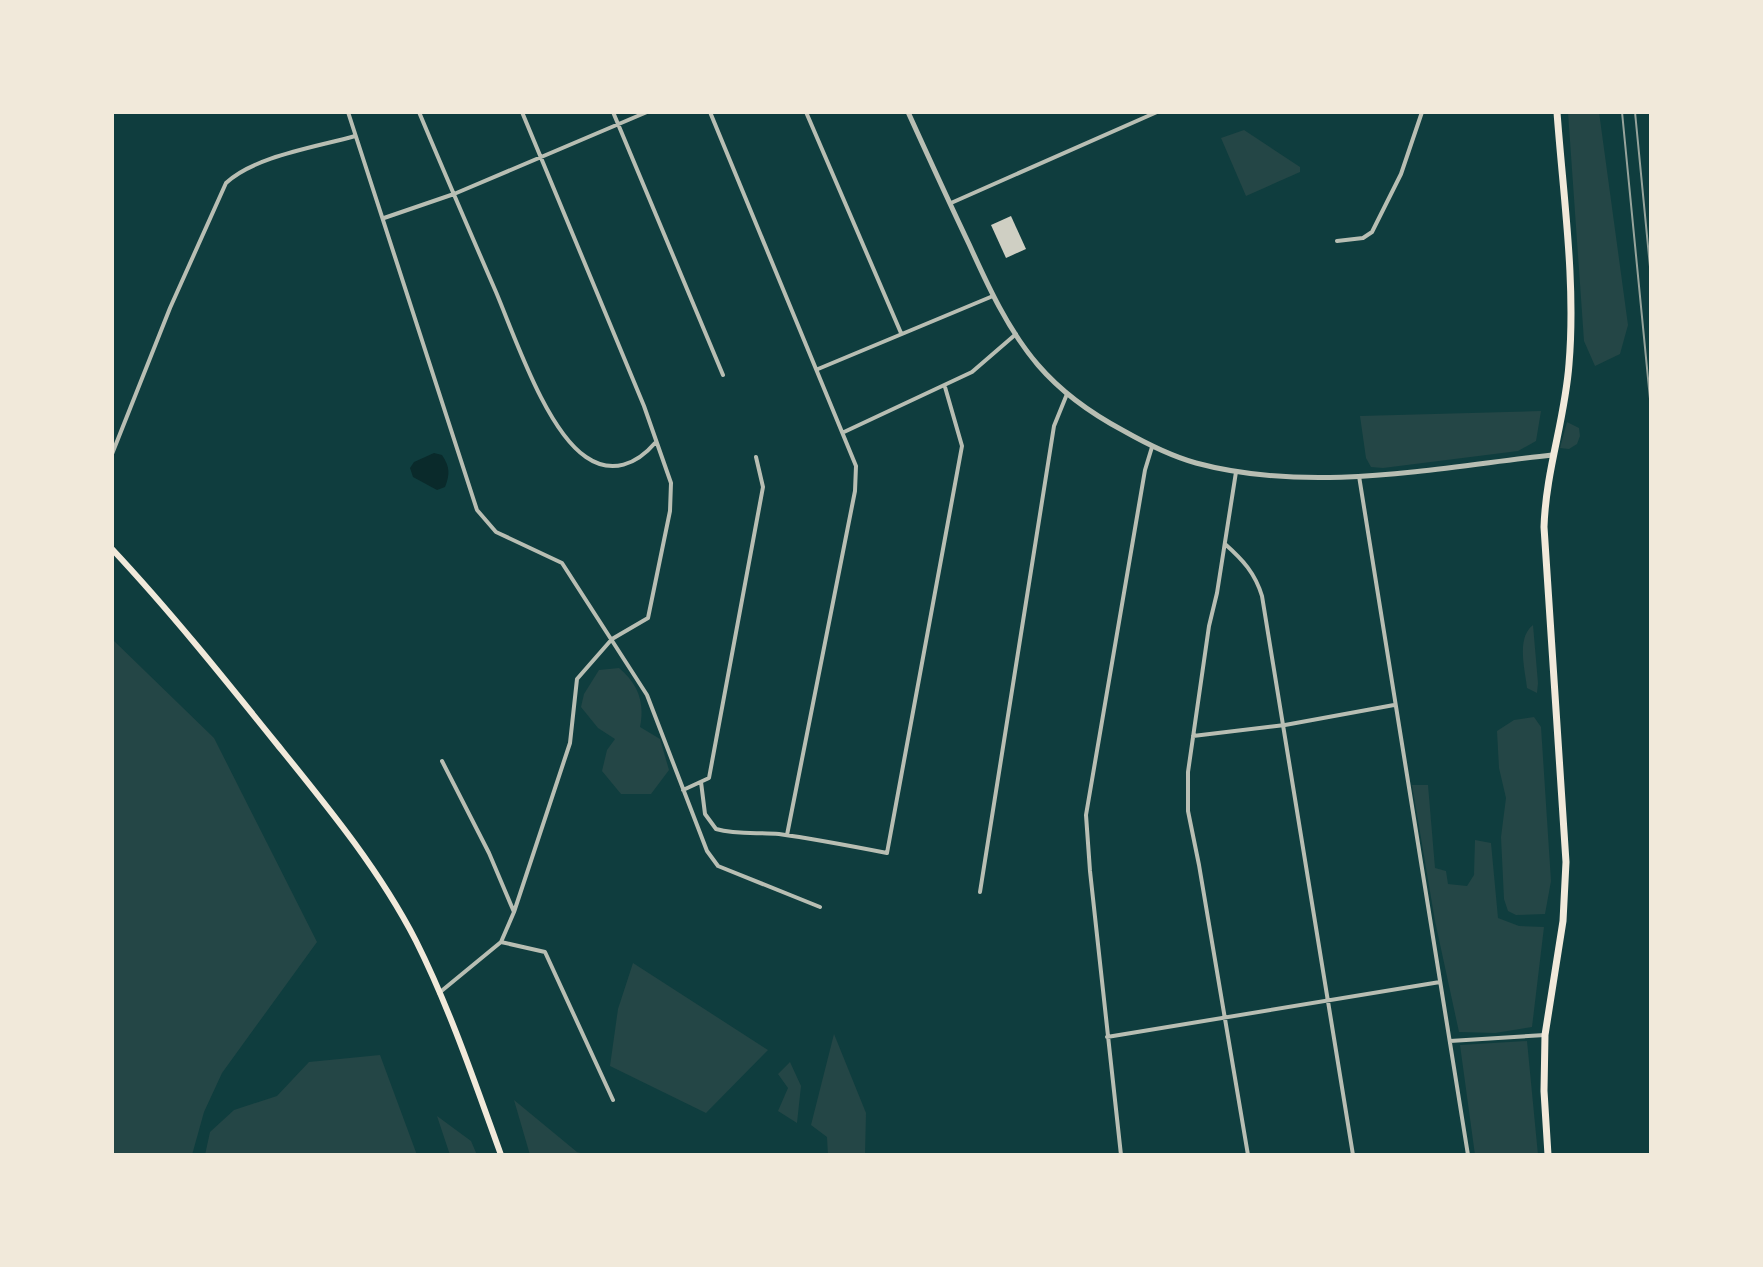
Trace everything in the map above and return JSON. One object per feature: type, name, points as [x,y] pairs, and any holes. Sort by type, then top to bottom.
[{"type":"main road","points":[[1548,1155],[1545,1035],[1566,889],[1546,584],[1545,502],[1567,389],[1570,339],[1569,279],[1557,112]]},
{"type":"main road","points":[[112,549],[169,612],[342,825],[397,907],[439,993],[501,1155]]},
{"type":"street","points":[[348,112],[477,510],[496,532],[562,563],[647,695],[707,851],[718,866],[820,907]]},
{"type":"street","points":[[419,112],[538,392],[565,436],[586,457],[605,465],[624,467],[636,461],[655,443]]},
{"type":"street","points":[[439,993],[501,942],[514,912],[570,743],[577,679],[612,639],[648,618],[670,511],[671,483],[644,406],[522,112]]},
{"type":"street","points":[[613,112],[723,375]]},
{"type":"street","points":[[384,218],[454,194],[647,112]]},
{"type":"street","points":[[710,112],[856,466],[855,491],[787,835]]},
{"type":"street","points":[[806,112],[901,333]]},
{"type":"street","points":[[908,112],[993,296],[1037,365],[1067,394],[1152,447],[1193,462],[1275,477],[1359,476],[1552,455]]},
{"type":"street","points":[[950,204],[1157,112]]},
{"type":"street","points":[[1337,241],[1363,238],[1372,232],[1401,174],[1422,112]]},
{"type":"street","points":[[112,454],[170,308],[226,183],[236,173],[257,164],[355,136]]},
{"type":"street","points":[[817,370],[993,296]]},
{"type":"street","points":[[844,432],[972,372],[1016,334]]},
{"type":"street","points":[[701,782],[705,814],[716,829],[732,834],[757,832],[787,835],[887,853],[962,446],[945,387]]},
{"type":"street","points":[[980,892],[1054,426],[1067,394]]},
{"type":"street","points":[[1121,1155],[1086,815],[1142,485],[1152,447]]},
{"type":"street","points":[[683,790],[709,778],[763,487],[756,457]]},
{"type":"street","points":[[1236,472],[1193,736],[1188,772],[1188,811],[1248,1155]]},
{"type":"street","points":[[1359,476],[1468,1155]]},
{"type":"street","points":[[1225,544],[1256,577],[1262,596],[1353,1155]]},
{"type":"street","points":[[1193,736],[1285,725],[1394,705]]},
{"type":"street","points":[[442,761],[489,853],[514,912]]},
{"type":"street","points":[[501,942],[545,952],[613,1100]]},
{"type":"street","points":[[1107,1037],[1440,982]]},
{"type":"street","points":[[1450,1041],[1545,1035]]},
{"type":"shaded area","points":[[1568,112],[1599,112],[1628,325],[1620,354],[1595,366],[1584,341]]},
{"type":"shaded area","points":[[1244,130],[1300,167],[1300,172],[1246,196],[1221,138]]},
{"type":"shaded area","points":[[1541,411],[1536,441],[1518,451],[1383,468],[1371,467],[1366,458],[1360,416]]},
{"type":"shaded area","points":[[1567,422],[1579,428],[1580,436],[1577,444],[1569,449],[1560,448]]},
{"type":"shaded area","points":[[434,453],[442,455],[448,471],[445,487],[437,490],[413,477],[410,468],[414,462]]},
{"type":"shaded area","points":[[1533,625],[1537,693],[1527,688],[1523,654],[1525,638]]},
{"type":"shaded area","points":[[112,639],[214,738],[317,942],[222,1073],[204,1112],[192,1155],[112,1155]]},
{"type":"shaded area","points":[[619,668],[631,680],[638,694],[642,709],[640,727],[660,739],[669,770],[651,794],[621,794],[602,771],[607,750],[615,739],[598,728],[581,707],[584,694],[599,670]]},
{"type":"shaded area","points":[[1534,717],[1541,727],[1551,881],[1545,914],[1516,915],[1508,911],[1504,899],[1501,837],[1506,798],[1499,768],[1497,731],[1514,720]]},
{"type":"shaded area","points":[[1412,785],[1428,785],[1435,868],[1446,871],[1448,884],[1467,886],[1474,875],[1475,840],[1491,843],[1498,918],[1519,926],[1544,927],[1532,1027],[1495,1033],[1459,1032],[1435,921]]},
{"type":"shaded area","points":[[633,963],[768,1050],[706,1113],[610,1066],[618,1009]]},
{"type":"shaded area","points":[[834,1034],[866,1113],[865,1155],[828,1155],[827,1137],[811,1125]]},
{"type":"shaded area","points":[[1527,1041],[1538,1155],[1475,1155],[1460,1045]]},
{"type":"shaded area","points":[[380,1055],[417,1155],[205,1155],[210,1132],[234,1110],[277,1096],[309,1062]]},
{"type":"shaded area","points":[[790,1062],[801,1086],[797,1123],[778,1111],[788,1088],[778,1074]]},
{"type":"shaded area","points":[[514,1100],[577,1152],[589,1155],[530,1155]]},
{"type":"shaded area","points":[[437,1116],[471,1141],[477,1155],[450,1155]]},
{"type":"building","points":[[1011,216],[1026,249],[1006,258],[991,225]]},
{"type":"railway","points":[[1622,112],[1651,409]]},
{"type":"railway","points":[[1635,112],[1651,277]]}]
